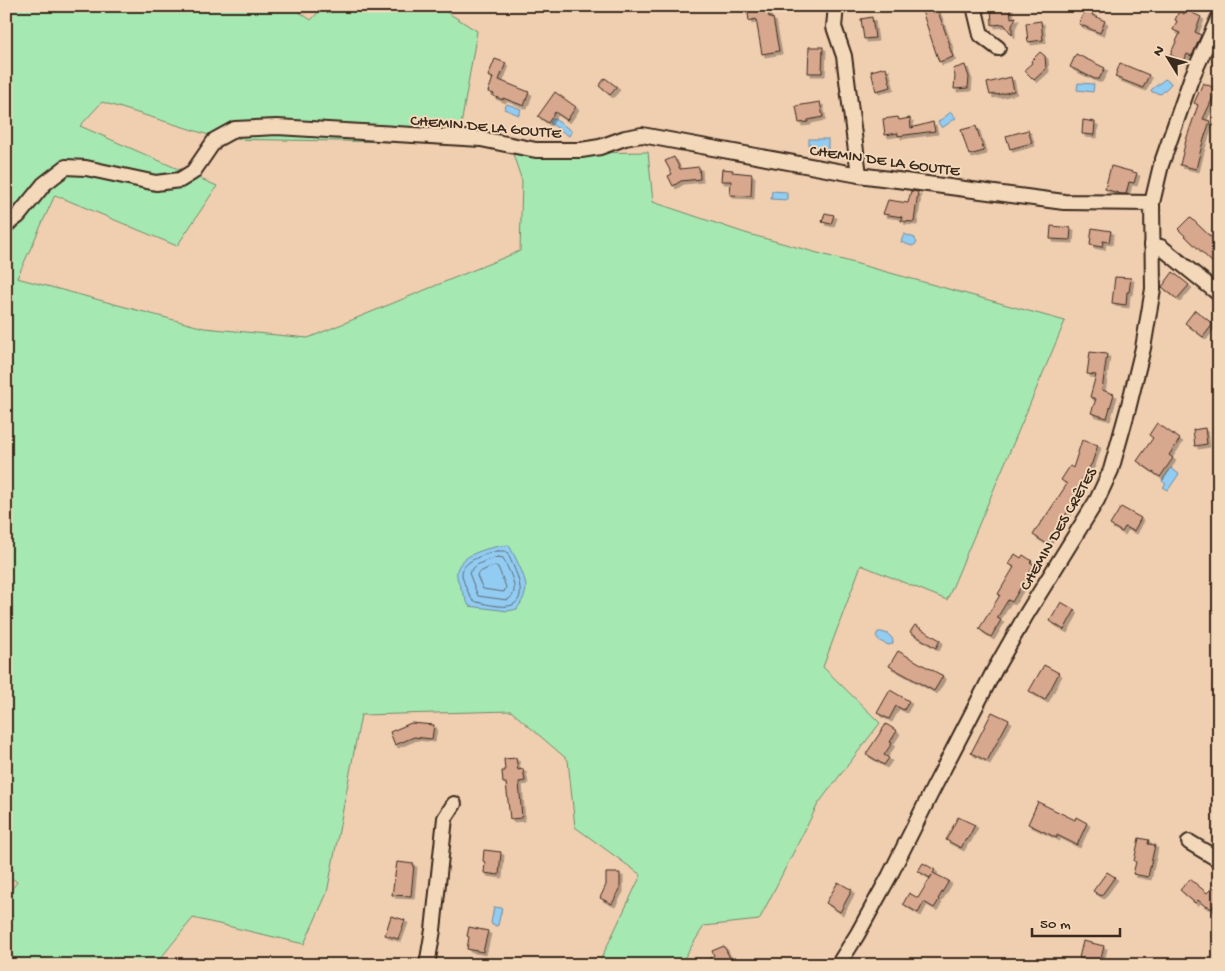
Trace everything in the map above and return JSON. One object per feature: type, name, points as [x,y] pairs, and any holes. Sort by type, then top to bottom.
[{"type":"street","points":[[836,6],[834,27],[844,56],[859,175]]},
{"type":"street","points":[[974,6],[982,35],[998,48]]},
{"type":"street","name":"CHEMIN DES CRÊTES","points":[[838,965],[890,875],[994,671],[1097,500],[1111,470],[1143,348],[1153,289],[1152,203],[1161,165],[1191,79],[1219,17]]},
{"type":"street","name":"CHEMIN DE LA GOUTTE","points":[[6,225],[18,216],[44,184],[66,167],[86,168],[156,184],[180,180],[193,172],[215,140],[234,129],[277,127],[481,139],[536,150],[581,150],[600,147],[625,138],[642,135],[859,175],[1064,202],[1152,203]]},
{"type":"street","points":[[1152,245],[1160,247],[1219,294]]},
{"type":"street","points":[[427,965],[446,818],[454,804]]},
{"type":"street","points":[[1189,842],[1219,860]]},
{"type":"green space","points":[[6,6],[290,6],[311,20],[324,6],[437,6],[477,31],[458,143],[222,139],[102,102],[80,126],[217,186],[177,246],[55,195],[17,278],[204,328],[308,338],[520,251],[522,181],[513,154],[648,152],[653,202],[745,233],[1065,321],[947,600],[861,565],[823,667],[880,723],[818,804],[759,920],[704,926],[680,965],[598,965],[641,875],[575,827],[568,760],[511,711],[361,715],[327,893],[304,944],[193,918],[155,965],[6,965],[6,897],[17,882],[6,874]]},
{"type":"water","points":[[1165,79],[1171,84],[1161,94],[1152,92],[1151,90]]},
{"type":"water","points":[[1078,83],[1094,84],[1093,92],[1077,90]]},
{"type":"water","points":[[507,104],[521,109],[519,115],[504,109]]},
{"type":"water","points":[[951,112],[956,118],[942,128],[938,122]]},
{"type":"water","points":[[553,118],[572,131],[569,136],[550,123]]},
{"type":"water","points":[[809,139],[828,139],[828,149],[809,149]]},
{"type":"water","points":[[772,191],[787,192],[787,200],[771,199]]},
{"type":"water","points":[[904,234],[915,238],[916,244],[912,246],[901,242]]},
{"type":"water","points":[[1171,468],[1179,474],[1168,490],[1163,487],[1166,484],[1162,481]]},
{"type":"water","points":[[509,545],[524,578],[526,587],[519,607],[508,611],[469,606],[457,577],[457,569],[461,562],[476,553],[494,547]]},
{"type":"water","points":[[878,632],[888,634],[892,638],[893,643],[890,645],[880,641],[876,636]]},
{"type":"water","points":[[494,907],[502,908],[497,926],[491,923]]},
{"type":"building","points":[[747,6],[767,6],[769,17],[773,18],[779,51],[762,54],[756,19],[749,21]]},
{"type":"building","points":[[936,6],[953,57],[939,62],[922,11]]},
{"type":"building","points":[[991,6],[1010,6],[1011,18],[1016,17],[1012,26],[1012,35],[1004,24],[992,25]]},
{"type":"building","points":[[1085,10],[1105,21],[1100,33],[1079,24]]},
{"type":"building","points":[[1186,10],[1201,17],[1195,32],[1201,35],[1192,56],[1187,54],[1184,61],[1170,55],[1180,33],[1173,30],[1177,21],[1175,20],[1179,11],[1184,14]]},
{"type":"building","points":[[872,17],[875,38],[864,39],[861,19]]},
{"type":"building","points":[[1041,21],[1043,40],[1028,42],[1026,23]]},
{"type":"building","points":[[809,47],[823,47],[822,73],[808,73]]},
{"type":"building","points":[[1040,52],[1045,56],[1046,69],[1034,80],[1024,70]]},
{"type":"building","points":[[1076,54],[1105,68],[1099,79],[1095,79],[1070,67]]},
{"type":"building","points":[[495,59],[506,63],[499,80],[529,92],[524,106],[503,98],[503,100],[488,92],[493,78],[488,76]]},
{"type":"building","points":[[1120,63],[1149,75],[1143,88],[1115,77]]},
{"type":"building","points":[[965,65],[969,77],[968,88],[954,89],[955,76],[953,69]]},
{"type":"building","points":[[886,67],[891,87],[876,91],[871,71]]},
{"type":"building","points":[[1011,77],[1014,91],[990,95],[987,83]]},
{"type":"building","points":[[605,78],[617,87],[610,95],[599,86]]},
{"type":"building","points":[[1203,83],[1217,89],[1203,119],[1210,121],[1196,169],[1180,165],[1198,105],[1194,103]]},
{"type":"building","points":[[555,92],[576,107],[567,120],[555,112],[548,123],[538,116]]},
{"type":"building","points":[[820,102],[823,117],[799,123],[796,106]]},
{"type":"building","points":[[898,117],[899,120],[910,118],[911,128],[933,122],[935,131],[898,136],[898,133],[885,135],[883,119]]},
{"type":"building","points":[[1083,120],[1095,122],[1094,135],[1082,134]]},
{"type":"building","points":[[976,126],[984,151],[969,155],[961,130]]},
{"type":"building","points":[[1028,130],[1032,143],[1010,149],[1006,136]]},
{"type":"building","points":[[674,157],[680,169],[699,167],[700,179],[681,181],[673,186],[668,176],[672,174],[665,161]]},
{"type":"building","points":[[1111,166],[1137,173],[1134,183],[1129,182],[1126,194],[1105,189]]},
{"type":"building","points":[[722,169],[752,174],[751,196],[730,195],[731,181],[721,181]]},
{"type":"building","points":[[911,191],[918,192],[914,222],[901,221],[902,217],[883,214],[888,200],[908,203]]},
{"type":"building","points":[[825,213],[834,215],[831,224],[822,222]]},
{"type":"building","points":[[1190,217],[1219,245],[1219,269],[1178,229]]},
{"type":"building","points":[[1051,226],[1071,228],[1070,240],[1050,239]]},
{"type":"building","points":[[1092,228],[1111,231],[1109,242],[1103,241],[1102,247],[1090,245]]},
{"type":"building","points":[[1173,272],[1189,285],[1177,299],[1162,287]]},
{"type":"building","points":[[1115,277],[1131,278],[1126,305],[1112,303]]},
{"type":"building","points":[[1195,310],[1213,324],[1203,337],[1185,323]]},
{"type":"building","points":[[1090,352],[1107,354],[1102,390],[1114,394],[1107,418],[1091,413],[1096,399],[1090,397],[1096,375],[1087,374]]},
{"type":"building","points":[[1157,423],[1180,439],[1169,455],[1173,458],[1160,477],[1137,461],[1153,438],[1149,435]]},
{"type":"building","points":[[1205,428],[1207,444],[1195,446],[1193,430]]},
{"type":"building","points":[[1082,440],[1098,445],[1092,463],[1082,479],[1085,481],[1072,505],[1047,544],[1033,535],[1067,484],[1061,480],[1070,466],[1073,468]]},
{"type":"building","points":[[1121,507],[1141,518],[1134,531],[1125,527],[1122,532],[1110,525]]},
{"type":"building","points":[[1015,554],[1021,558],[1023,555],[1032,561],[1030,562],[1034,565],[1012,602],[1008,600],[997,618],[1001,620],[991,637],[979,629],[1000,595],[998,594],[1014,567],[1009,564]]},
{"type":"building","points":[[1061,602],[1075,610],[1064,630],[1050,621]]},
{"type":"building","points":[[915,625],[940,640],[936,648],[910,632]]},
{"type":"building","points":[[898,651],[943,676],[934,691],[889,666]]},
{"type":"building","points":[[1044,665],[1059,673],[1045,700],[1029,691]]},
{"type":"building","points":[[890,690],[909,701],[904,710],[896,706],[889,719],[877,713]]},
{"type":"building","points":[[992,712],[1009,720],[987,761],[971,753]]},
{"type":"building","points":[[411,723],[434,725],[432,739],[414,737],[395,745],[390,732]]},
{"type":"building","points":[[886,724],[897,731],[884,755],[889,758],[884,765],[866,754]]},
{"type":"building","points":[[516,758],[518,770],[523,769],[525,781],[519,782],[522,818],[510,819],[506,783],[503,783],[502,771],[505,771],[504,759]]},
{"type":"building","points":[[1038,802],[1075,820],[1076,817],[1087,823],[1077,845],[1028,824]]},
{"type":"building","points":[[958,817],[975,825],[961,848],[946,840]]},
{"type":"building","points":[[1139,838],[1149,840],[1148,844],[1155,845],[1148,877],[1133,874]]},
{"type":"building","points":[[484,850],[501,852],[499,875],[484,873]]},
{"type":"building","points":[[397,862],[414,864],[411,896],[392,895]]},
{"type":"building","points":[[923,863],[935,870],[933,873],[949,881],[934,908],[924,902],[918,913],[903,904],[909,893],[918,898],[932,875],[930,878],[918,871]]},
{"type":"building","points":[[1107,872],[1115,877],[1101,896],[1093,891]]},
{"type":"building","points":[[606,873],[620,873],[620,889],[612,904],[600,898],[606,885]]},
{"type":"building","points":[[1190,879],[1207,893],[1213,887],[1219,892],[1219,900],[1211,909],[1198,900],[1195,903],[1180,890]]},
{"type":"building","points":[[838,882],[852,890],[840,912],[826,903]]},
{"type":"building","points":[[391,916],[405,920],[398,939],[385,935]]},
{"type":"building","points":[[469,927],[488,931],[483,952],[467,949]]},
{"type":"building","points":[[1083,941],[1104,946],[1100,963],[1079,958]]},
{"type":"building","points":[[724,946],[731,960],[720,965],[696,965],[714,956],[712,951]]}]
